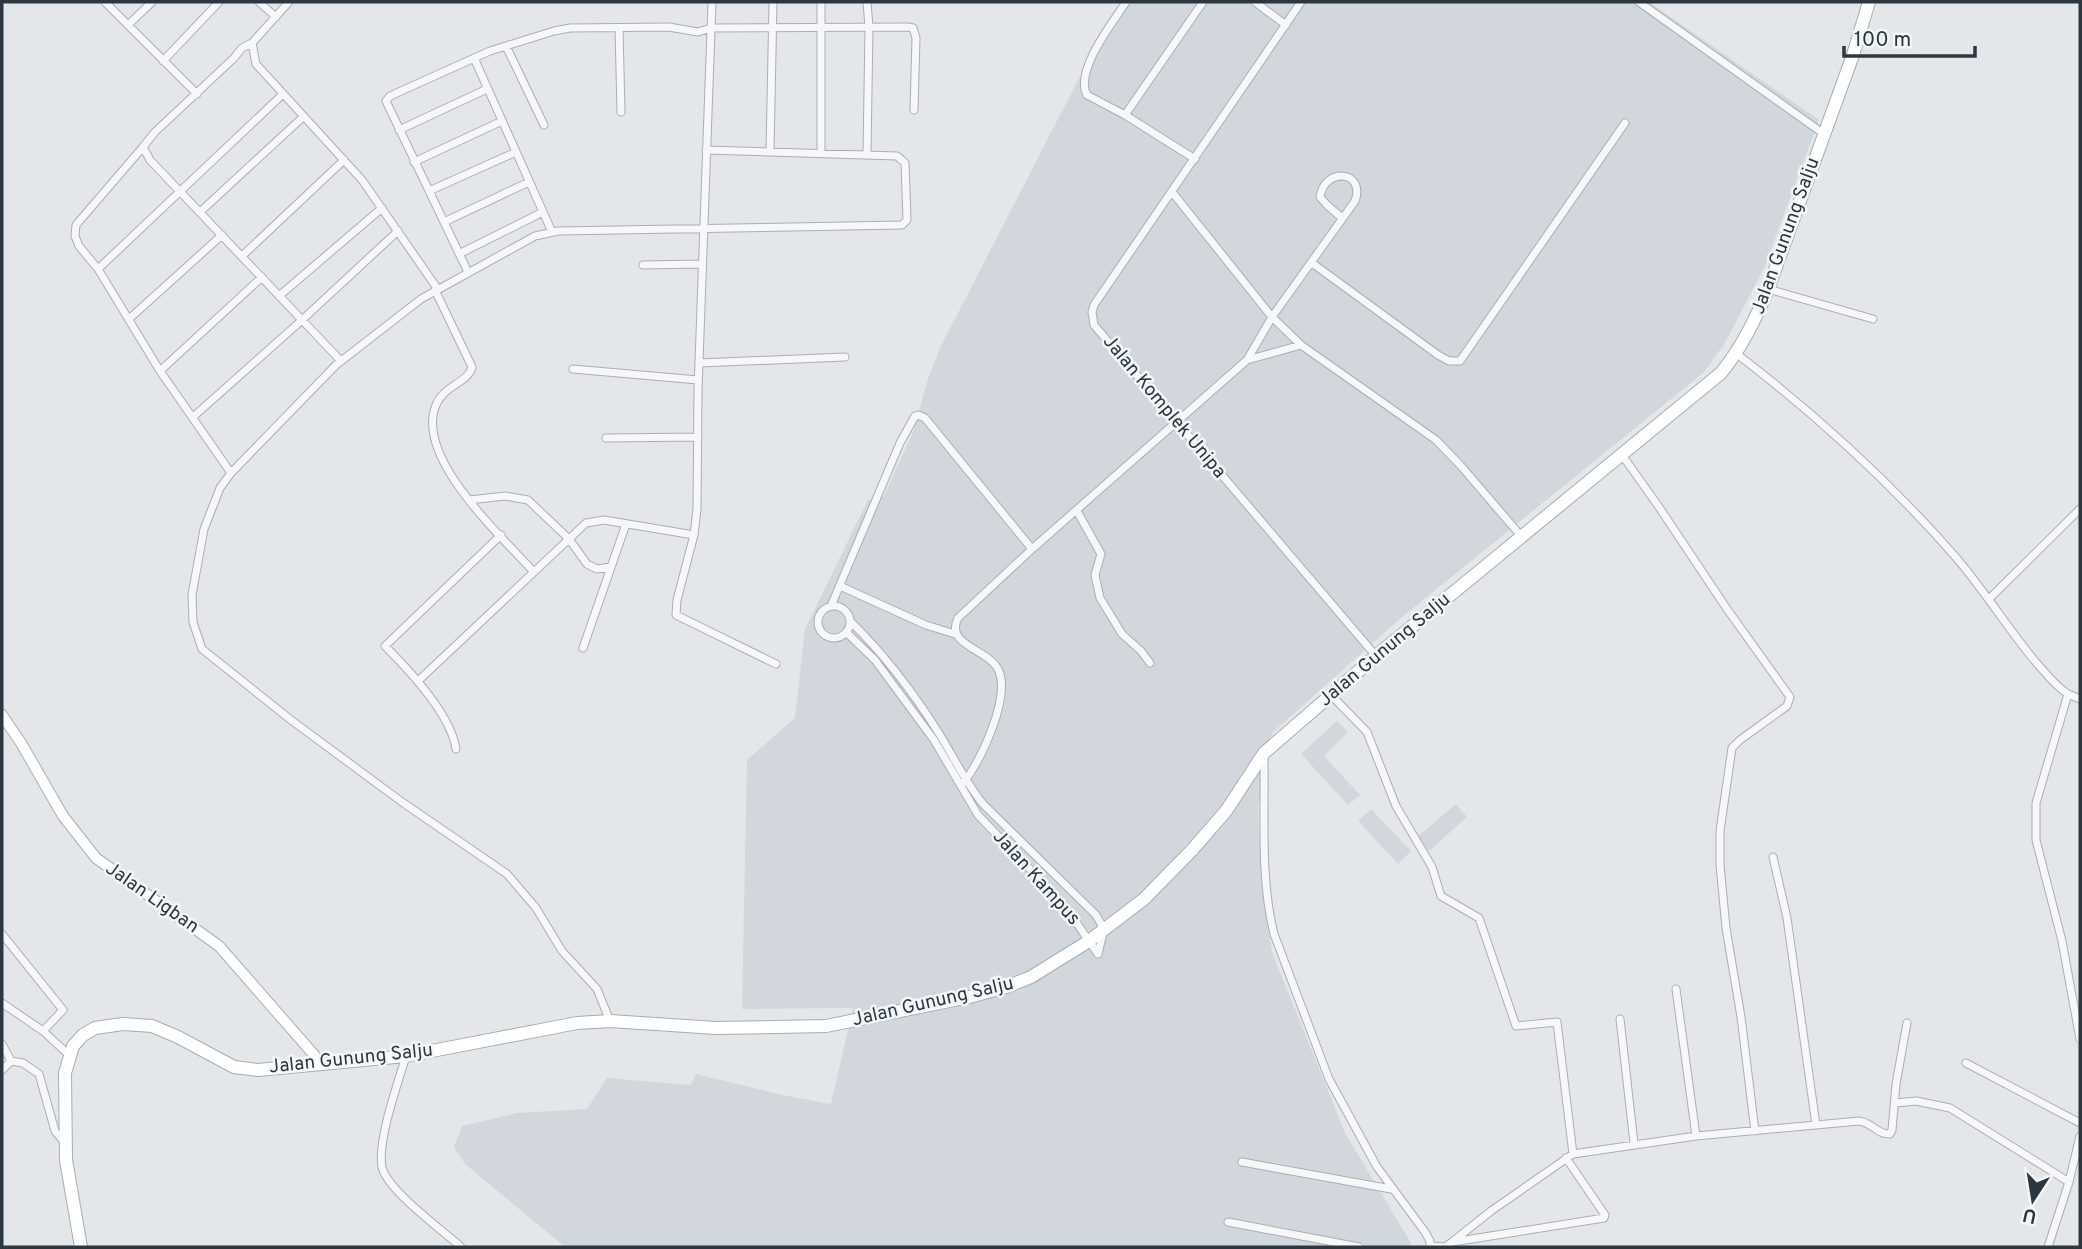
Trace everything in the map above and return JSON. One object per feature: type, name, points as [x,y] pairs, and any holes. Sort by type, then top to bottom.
[{"type":"main road","name":"Jalan Gunung Salju","points":[[69,1055],[76,1043],[91,1029],[112,1024],[152,1026],[168,1031],[225,1063],[241,1069],[258,1070],[406,1056],[551,1027],[610,1021],[716,1028],[827,1026],[916,1009],[1006,987],[1031,977],[1089,941],[1144,899],[1226,811],[1264,753],[1376,656],[1706,387],[1737,354],[1768,289],[1869,2]]},
{"type":"main road","name":"Jalan Ligban","points":[[2,715],[63,816],[96,858],[219,946],[322,1064]]},
{"type":"main road","points":[[69,1055],[64,1082],[65,1143],[68,1180],[81,1247]]},
{"type":"street","points":[[105,2],[197,94]]},
{"type":"street","points":[[128,25],[152,2]]},
{"type":"street","points":[[163,61],[219,2]]},
{"type":"street","points":[[259,2],[276,17]]},
{"type":"street","points":[[231,473],[160,371],[98,270],[76,241],[76,225],[155,132],[242,48],[252,43],[289,2]]},
{"type":"street","points":[[712,2],[698,380],[697,509],[694,535],[677,600],[676,615],[776,664]]},
{"type":"street","points":[[770,152],[773,2]]},
{"type":"street","points":[[821,2],[821,153]]},
{"type":"street","points":[[867,2],[867,154]]},
{"type":"street","points":[[1126,2],[1095,51],[1083,80],[1087,94],[1195,159]]},
{"type":"street","points":[[1125,115],[1203,2]]},
{"type":"street","points":[[1255,2],[1286,25]]},
{"type":"street","name":"Jalan Komplek Unipa","points":[[1301,2],[1094,305],[1092,312],[1094,325],[1376,656]]},
{"type":"street","points":[[1639,2],[1824,134]]},
{"type":"street","points":[[468,272],[387,107],[388,98],[506,46],[570,28],[669,27],[698,32],[711,29],[908,27],[915,32],[914,110]]},
{"type":"street","points":[[619,28],[621,112]]},
{"type":"street","points":[[252,43],[257,64],[282,95],[362,180],[436,289],[472,367],[468,376],[441,394],[435,407],[433,419],[438,446],[456,485],[534,572]]},
{"type":"street","points":[[506,46],[544,125]]},
{"type":"street","points":[[474,58],[552,232]]},
{"type":"street","points":[[399,130],[487,89]]},
{"type":"street","points":[[98,270],[282,95]]},
{"type":"street","points":[[200,212],[303,117]]},
{"type":"street","points":[[414,162],[502,121]]},
{"type":"street","points":[[1312,262],[1438,355],[1460,361],[1625,123]]},
{"type":"street","points":[[144,147],[150,160],[341,361]]},
{"type":"street","points":[[610,1021],[597,989],[562,951],[536,908],[507,874],[324,745],[202,649],[193,622],[192,594],[204,529],[220,488],[231,473],[341,361],[436,289],[535,236],[552,232],[902,225],[907,220],[905,163],[897,156],[706,150]]},
{"type":"street","points":[[429,191],[516,152]]},
{"type":"street","points":[[242,256],[344,160]]},
{"type":"street","points":[[955,634],[953,628],[958,618],[1032,549],[1247,360],[1272,317],[1355,201],[1357,190],[1353,179],[1339,175],[1329,179],[1322,188],[1320,197],[1342,218]]},
{"type":"street","points":[[444,222],[529,182]]},
{"type":"street","points":[[1172,192],[1272,317],[1301,345],[1436,440],[1521,536]]},
{"type":"street","points":[[279,296],[382,208]]},
{"type":"street","points":[[459,254],[543,212]]},
{"type":"street","points":[[193,417],[398,231]]},
{"type":"street","points":[[129,319],[222,235]]},
{"type":"street","points":[[643,265],[702,264]]},
{"type":"street","points":[[160,371],[262,277]]},
{"type":"street","points":[[1768,289],[1873,319]]},
{"type":"street","points":[[1247,360],[1301,345]]},
{"type":"street","points":[[1737,354],[1794,398],[1885,482],[1955,556],[2057,687],[2080,699]]},
{"type":"street","points":[[699,363],[845,357]]},
{"type":"street","points":[[573,369],[698,380]]},
{"type":"street","name":"Jalan Kampus","points":[[885,665],[846,632],[833,638],[820,629],[819,617],[823,610],[831,606],[900,443],[911,421],[918,415],[925,418],[1032,549]]},
{"type":"street","points":[[606,438],[698,437]]},
{"type":"street","points":[[1622,455],[1790,697],[1789,704],[1732,748],[1720,831],[1726,928],[1741,1017],[1755,1131]]},
{"type":"street","points":[[469,500],[505,496],[528,500],[569,538],[592,568],[602,570],[611,567]]},
{"type":"street","points":[[1989,599],[2080,509]]},
{"type":"street","points":[[1077,511],[1101,554],[1095,575],[1100,598],[1122,634],[1141,650],[1150,663]]},
{"type":"street","points":[[418,681],[586,523],[594,521],[626,524],[694,535]]},
{"type":"street","points":[[583,648],[626,524]]},
{"type":"street","points":[[456,749],[436,706],[418,681],[385,646],[501,535]]},
{"type":"street","points":[[840,586],[926,625],[955,634],[993,662],[1001,677],[996,712],[989,737],[964,782]]},
{"type":"street","name":"Jalan Kampus","points":[[831,606],[844,609],[850,621],[876,647],[885,665],[964,782],[1005,828],[1087,906],[1104,929]]},
{"type":"street","points":[[846,632],[850,621]]},
{"type":"street","points":[[2068,694],[2036,803],[2036,840],[2062,941],[2080,1040]]},
{"type":"street","points":[[1331,695],[1367,732],[1396,806],[1432,867],[1441,896],[1479,918],[1517,1026],[1557,1022],[1570,1156],[1605,1215],[1604,1218],[1452,1242]]},
{"type":"street","points":[[1264,753],[1266,888],[1274,934],[1329,1079],[1370,1155],[1391,1189],[1425,1232],[1430,1246],[1445,1247],[1570,1156],[1634,1143],[1862,1121],[1884,1134],[1890,1134],[1907,1023]]},
{"type":"street","points":[[953,764],[978,758]]},
{"type":"street","name":"Jalan Kampus","points":[[964,782],[969,801],[978,815],[1065,906],[1089,941]]},
{"type":"street","points":[[1773,857],[1787,918],[1816,1125]]},
{"type":"street","points":[[2,934],[63,1010],[43,1031]]},
{"type":"street","points":[[1676,989],[1696,1136]]},
{"type":"street","points":[[2,1003],[43,1031],[69,1055]]},
{"type":"street","points":[[1620,1019],[1634,1143]]},
{"type":"street","points":[[2,1044],[11,1061]]},
{"type":"street","points":[[406,1056],[386,1130],[382,1167],[401,1195],[461,1247]]},
{"type":"street","points":[[2,1070],[11,1061]]},
{"type":"street","points":[[11,1061],[23,1063],[39,1074],[55,1131],[65,1143]]},
{"type":"street","points":[[1966,1063],[2080,1123]]},
{"type":"street","points":[[1896,1103],[1916,1101],[1950,1108],[2069,1182]]},
{"type":"street","points":[[2048,1247],[2069,1182],[2076,1171],[2080,1136]]},
{"type":"street","points":[[1242,1162],[1391,1189]]},
{"type":"street","points":[[1228,1222],[1359,1247]]},
{"type":"shaded area","points":[[1123,2],[1649,2],[1819,120],[1765,266],[1725,343],[1703,373],[1402,617],[1272,733],[1258,807],[1261,876],[1272,952],[1345,1133],[1411,1243],[1410,1247],[565,1247],[465,1164],[454,1147],[462,1126],[517,1113],[587,1109],[607,1078],[691,1085],[696,1074],[831,1104],[853,1008],[742,1009],[747,760],[795,718],[805,629],[868,500],[884,496],[913,432],[940,348],[1076,84]]},
{"type":"shaded area","points":[[1337,721],[1348,732],[1324,756],[1360,795],[1348,805],[1301,754]]},
{"type":"shaded area","points":[[1456,804],[1467,817],[1429,851],[1416,838]]},
{"type":"shaded area","points":[[1371,809],[1411,851],[1398,864],[1358,821]]}]
